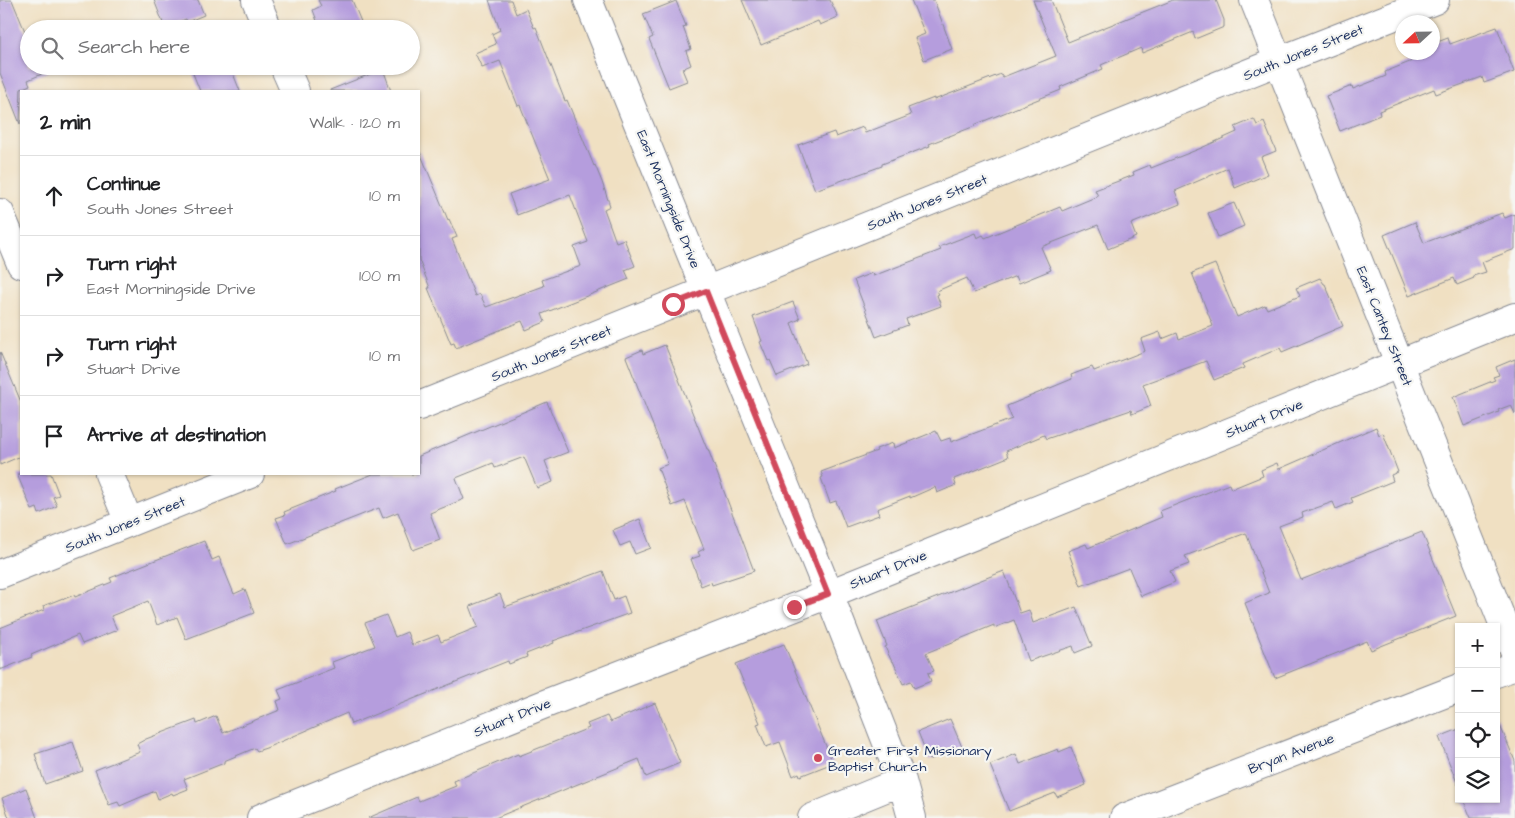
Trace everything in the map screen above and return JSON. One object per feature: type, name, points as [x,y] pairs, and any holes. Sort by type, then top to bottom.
[{"type":"street","points":[[256,0],[264,20]]},
{"type":"street","name":"East Morningside Drive","points":[[588,0],[828,594],[902,781],[912,818]]},
{"type":"street","name":"East Cantey Street","points":[[1254,0],[1515,653]]},
{"type":"street","name":"South Jones Street","points":[[421,397],[706,291],[1435,0]]},
{"type":"street","points":[[288,75],[295,90]]},
{"type":"street","points":[[0,213],[20,262]]},
{"type":"street","name":"Stuart Drive","points":[[261,818],[296,812],[550,702],[828,594],[1515,317]]},
{"type":"street","points":[[109,475],[129,522]]},
{"type":"street","name":"South Jones Street","points":[[0,574],[247,475]]},
{"type":"street","points":[[1500,672],[1515,666]]},
{"type":"street","name":"Bryan Avenue","points":[[1124,818],[1455,690]]},
{"type":"street","points":[[812,818],[841,812],[902,781]]},
{"type":"building","points":[[0,0],[12,0],[20,20],[20,75],[40,75],[28,80],[30,85],[20,90],[20,124],[0,73]]},
{"type":"building","points":[[154,0],[198,0],[204,15],[192,20],[162,20]]},
{"type":"building","points":[[318,0],[352,0],[360,20],[317,20],[313,10],[321,6]]},
{"type":"building","points":[[489,0],[511,0],[516,14],[526,9],[534,28],[536,27],[565,101],[567,100],[602,182],[610,206],[604,209],[616,242],[624,239],[635,266],[625,270],[629,279],[542,314],[545,322],[526,330],[522,321],[456,348],[454,343],[451,344],[428,288],[430,288],[420,263],[420,152],[457,237],[452,239],[475,296],[480,294],[486,307],[544,286],[542,280],[581,266],[574,247],[588,242],[570,195],[517,215],[509,194],[550,179],[500,61],[482,68],[475,53],[496,44],[492,34],[500,30]]},
{"type":"building","points":[[742,0],[830,0],[838,17],[820,25],[818,21],[761,45]]},
{"type":"building","points":[[911,0],[934,0],[952,49],[924,60],[915,38],[925,34]]},
{"type":"building","points":[[1033,0],[1051,0],[1068,42],[1173,0],[1216,0],[1224,20],[1224,27],[1195,39],[1193,32],[1142,53],[1141,48],[1101,65],[1103,69],[1060,87],[1061,90],[929,144],[930,146],[882,164],[882,166],[815,190],[798,145],[834,132],[836,137],[863,127],[865,133],[911,115],[908,108],[1001,74],[1003,77],[1056,56]]},
{"type":"building","points":[[676,1],[686,26],[683,27],[691,49],[686,51],[691,65],[682,69],[687,81],[669,88],[649,39],[653,37],[643,14]]},
{"type":"building","points":[[1497,27],[1514,72],[1484,83],[1482,77],[1436,94],[1434,89],[1379,111],[1380,115],[1340,131],[1326,96],[1352,86],[1353,89],[1386,76],[1385,72],[1415,60],[1440,60],[1440,41],[1448,38],[1450,44]]},
{"type":"building","points":[[194,75],[234,75],[240,90],[200,90]]},
{"type":"building","points":[[368,75],[385,75],[391,90],[330,90]]},
{"type":"building","points":[[1254,119],[1257,125],[1264,122],[1276,151],[1261,157],[1268,174],[1235,188],[1228,168],[1175,191],[1180,204],[1131,224],[1136,237],[1108,249],[1098,225],[1041,247],[1051,270],[1019,283],[1016,276],[974,293],[967,278],[937,291],[941,306],[906,319],[908,325],[876,337],[854,280],[872,273],[873,276],[941,250],[939,247],[975,233],[977,238],[983,235],[985,238],[1060,207],[1062,211],[1098,196],[1095,190],[1134,175],[1133,172],[1150,165],[1151,168],[1199,149],[1237,132],[1235,127]]},
{"type":"building","points":[[1234,203],[1244,226],[1218,237],[1208,213]]},
{"type":"building","points":[[1502,213],[1505,218],[1515,214],[1515,249],[1482,262],[1486,272],[1473,276],[1474,278],[1457,285],[1454,278],[1409,296],[1384,235],[1415,222],[1424,243]]},
{"type":"building","points":[[1215,264],[1237,317],[1265,305],[1267,309],[1300,296],[1296,288],[1320,278],[1325,284],[1343,326],[1282,352],[1280,348],[1243,364],[1244,368],[1214,380],[1206,361],[1143,384],[1151,406],[1132,414],[1131,410],[1046,439],[1044,435],[1006,451],[1008,457],[954,479],[956,485],[937,493],[935,487],[910,498],[910,496],[877,509],[879,515],[846,527],[836,501],[830,503],[821,478],[823,477],[821,472],[877,451],[876,449],[893,443],[894,448],[936,431],[941,441],[950,438],[951,442],[1012,419],[1007,406],[1072,379],[1071,375],[1092,367],[1094,371],[1145,351],[1141,339],[1160,332],[1162,339],[1177,333],[1179,339],[1213,326],[1192,273]]},
{"type":"building","points":[[793,302],[800,319],[791,323],[807,364],[777,376],[760,342],[762,341],[753,317]]},
{"type":"building","points":[[665,345],[708,449],[754,571],[712,585],[711,582],[701,586],[691,559],[700,556],[698,552],[704,549],[685,501],[672,506],[658,468],[668,464],[626,357],[642,350],[643,354]]},
{"type":"building","points":[[0,352],[20,400],[20,456],[0,465]]},
{"type":"building","points":[[1515,359],[1515,414],[1511,405],[1464,426],[1453,397],[1495,380],[1493,377],[1499,375],[1496,367]]},
{"type":"building","points":[[547,402],[568,452],[545,461],[553,482],[537,488],[524,457],[495,468],[493,463],[456,478],[464,499],[430,513],[440,540],[413,550],[398,512],[383,518],[379,508],[287,544],[276,518],[285,515],[284,512],[370,475],[420,475],[420,456]]},
{"type":"building","points":[[1376,427],[1379,435],[1383,433],[1398,472],[1391,475],[1393,481],[1351,498],[1353,502],[1336,509],[1333,502],[1302,513],[1303,517],[1279,526],[1301,580],[1422,532],[1456,616],[1371,650],[1367,641],[1275,678],[1245,603],[1269,593],[1246,533],[1185,556],[1189,564],[1170,571],[1175,582],[1141,596],[1129,568],[1081,586],[1068,551],[1086,544],[1088,548],[1162,517],[1160,511],[1229,484],[1231,489],[1263,476],[1261,470],[1277,463],[1279,469]]},
{"type":"building","points":[[17,474],[51,475],[59,495],[53,497],[57,506],[39,514],[37,508],[32,510]]},
{"type":"building","points":[[640,519],[651,548],[635,554],[630,542],[620,546],[613,530]]},
{"type":"building","points":[[204,541],[212,560],[219,557],[234,594],[245,589],[254,613],[186,639],[177,617],[157,625],[148,601],[111,616],[117,630],[82,644],[78,635],[0,670],[0,628],[44,610],[43,606],[63,598],[74,595],[75,597],[112,582],[110,578]]},
{"type":"building","points":[[603,571],[614,600],[624,596],[630,613],[553,641],[554,643],[526,654],[527,657],[509,664],[508,661],[351,724],[347,713],[266,748],[257,751],[255,748],[184,779],[188,789],[173,795],[172,793],[158,799],[155,791],[120,806],[118,802],[109,805],[95,770],[140,752],[137,744],[146,739],[196,720],[197,724],[216,716],[223,733],[280,710],[277,701],[282,699],[278,690],[334,668],[332,662],[375,646],[365,623],[386,615],[395,637],[407,632],[412,645],[438,635],[441,642],[478,627],[470,606],[500,594],[505,607]]},
{"type":"building","points":[[1004,571],[1020,613],[1029,610],[1033,623],[1076,607],[1092,646],[1075,653],[1073,646],[1029,661],[1014,620],[994,628],[994,625],[926,653],[934,671],[928,673],[931,681],[914,688],[911,681],[903,684],[885,647],[887,646],[877,621]]},
{"type":"building","points":[[784,644],[833,763],[800,776],[799,773],[793,776],[780,742],[766,747],[757,724],[760,723],[736,664]]},
{"type":"building","points":[[655,703],[680,763],[646,777],[639,759],[495,818],[368,818],[417,797],[419,801],[456,786],[454,781],[518,754],[519,756],[589,728],[587,724],[607,716],[610,722]]},
{"type":"building","points":[[950,719],[962,747],[929,760],[918,732]]},
{"type":"building","points":[[1500,725],[1515,761],[1515,818],[1471,818],[1465,803],[1500,803]]},
{"type":"building","points":[[1455,731],[1455,777],[1439,737]]},
{"type":"building","points":[[73,742],[83,771],[45,784],[35,754]]},
{"type":"building","points":[[1071,747],[1086,785],[1057,797],[1055,793],[1009,811],[990,765],[1016,754],[1020,764],[1058,749],[1059,752]]},
{"type":"building","points":[[26,788],[37,818],[9,818],[2,798]]},
{"type":"place","name":"Greater First Missionary Baptist Church","points":[[818,758]]},
{"type":"route","points":[[673,304],[706,291],[828,594],[794,607]]}]
